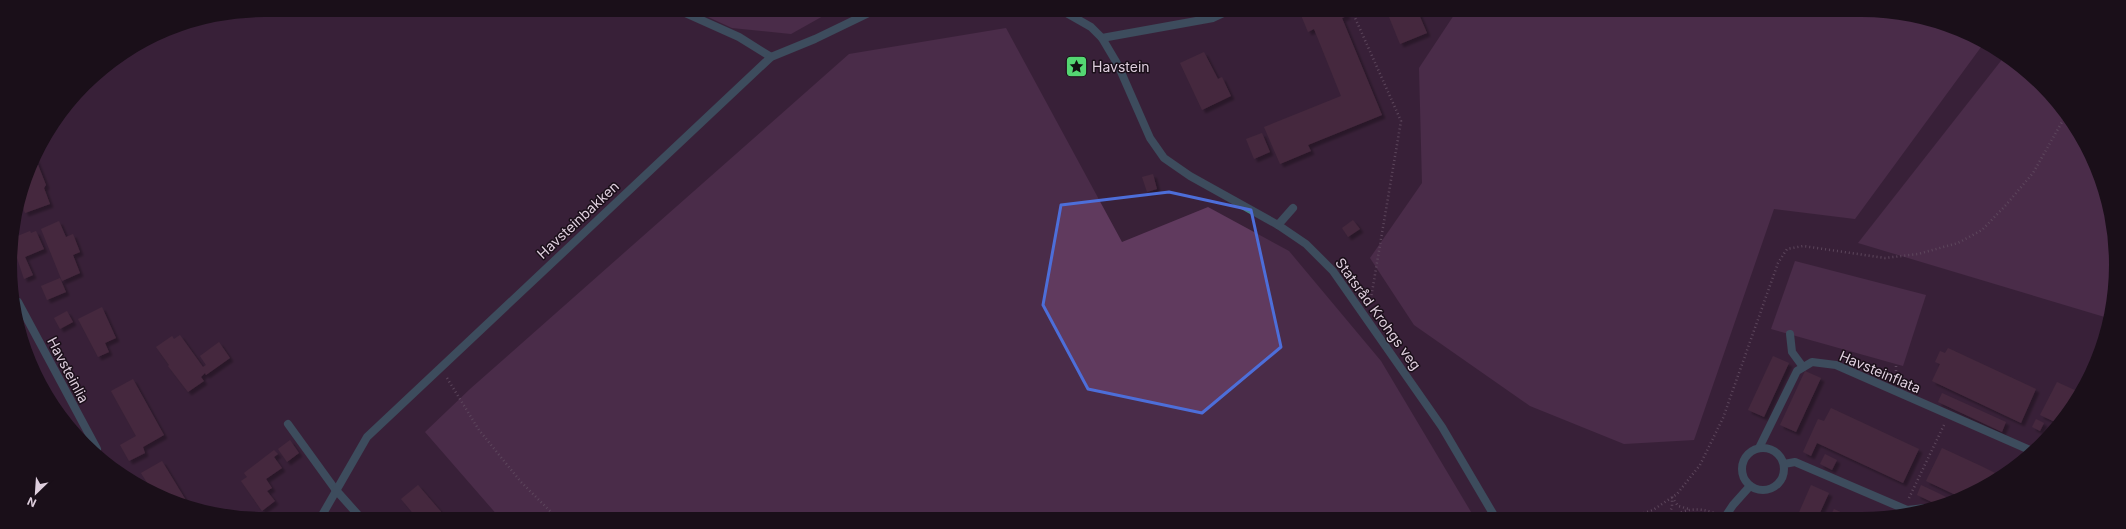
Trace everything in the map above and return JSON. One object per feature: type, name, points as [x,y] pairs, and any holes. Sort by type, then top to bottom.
[{"type":"street","points":[[694,17],[739,37],[771,57]]},
{"type":"street","name":"Havsteinbakken","points":[[324,512],[335,489],[367,437],[771,57],[815,39],[861,17]]},
{"type":"street","name":"Statsråd Krohgs veg","points":[[1074,17],[1091,27],[1102,38],[1118,65],[1150,138],[1164,158],[1190,176],[1278,225],[1306,244],[1334,271],[1442,427],[1492,512]]},
{"type":"street","points":[[1102,38],[1215,17]]},
{"type":"street","points":[[1278,225],[1293,208]]},
{"type":"street","name":"Havsteinlia","points":[[21,308],[94,445]]},
{"type":"street","points":[[1759,448],[1797,371],[1803,367],[1792,352],[1790,334]]},
{"type":"street","name":"Havsteinflata","points":[[1803,367],[1812,362],[1836,365],[2027,450]]},
{"type":"street","points":[[288,424],[335,489],[356,512]]},
{"type":"street","points":[[1759,448],[1773,450],[1784,464],[1782,478],[1774,487],[1767,490],[1757,489],[1750,486],[1745,481],[1742,466],[1749,453],[1759,448]]},
{"type":"street","points":[[1784,464],[1795,462],[1903,508]]},
{"type":"street","points":[[1725,512],[1750,486]]},
{"type":"path","points":[[1354,17],[1401,121],[1368,320]]},
{"type":"path","points":[[1647,512],[1653,510],[1672,497],[1700,465],[1723,418],[1778,263],[1787,249],[1803,246],[1885,258],[1918,254],[1958,243],[1982,230],[2006,205],[2033,173],[2063,121]]},
{"type":"path","points":[[441,368],[479,430],[521,482],[551,512]]},
{"type":"path","points":[[1909,498],[1949,416]]},
{"type":"path","points":[[1672,497],[1678,506],[1691,510]]},
{"type":"path","points":[[1670,512],[1672,497]]},
{"type":"path","points":[[1685,512],[1700,509],[1709,512]]},
{"type":"highlighted area","points":[[1169,192],[1251,210],[1281,347],[1202,413],[1088,389],[1043,305],[1061,205]]},
{"type":"shaded area","points":[[708,17],[821,17],[791,34],[732,28]]},
{"type":"shaded area","points":[[1453,17],[1862,17],[1894,19],[1926,25],[1956,36],[1981,48],[1855,219],[1774,209],[1694,440],[1624,444],[1530,406],[1414,325],[1370,258],[1422,183],[1419,68]]},
{"type":"shaded area","points":[[1006,28],[1122,242],[1208,207],[1289,251],[1381,361],[1471,512],[495,512],[425,432],[470,389],[849,54]]},
{"type":"shaded area","points":[[2001,61],[2037,89],[2058,114],[2076,141],[2096,185],[2101,200],[2107,232],[2109,264],[2107,297],[2103,317],[1858,243]]},
{"type":"shaded area","points":[[1795,261],[1926,295],[1903,366],[1771,329]]},
{"type":"building","points":[[1302,17],[1344,17],[1342,18],[1382,115],[1308,145],[1311,151],[1280,164],[1264,127],[1341,96],[1314,29],[1308,32]]},
{"type":"building","points":[[1389,17],[1420,17],[1427,33],[1400,44]]},
{"type":"building","points":[[1204,52],[1218,79],[1222,77],[1231,96],[1202,110],[1180,63]]},
{"type":"building","points":[[1262,133],[1270,152],[1254,159],[1246,139]]},
{"type":"building","points":[[38,165],[46,185],[44,188],[50,204],[25,213],[23,209],[25,200]]},
{"type":"building","points":[[1153,174],[1157,189],[1147,192],[1142,177]]},
{"type":"building","points":[[1353,220],[1360,229],[1348,237],[1342,228]]},
{"type":"building","points":[[59,221],[66,237],[73,234],[80,252],[73,255],[80,273],[62,281],[41,229]]},
{"type":"building","points":[[30,231],[31,233],[36,231],[44,249],[25,257],[33,275],[24,279],[17,259],[19,235]]},
{"type":"building","points":[[60,278],[66,292],[47,300],[41,286]]},
{"type":"building","points":[[102,307],[116,338],[105,343],[109,352],[98,357],[78,319]]},
{"type":"building","points":[[67,311],[73,322],[60,329],[54,318]]},
{"type":"building","points":[[180,335],[203,367],[206,365],[200,356],[219,342],[230,358],[206,375],[205,373],[201,377],[204,381],[188,392],[168,366],[169,365],[156,347],[172,336],[174,339]]},
{"type":"building","points":[[1948,348],[2036,389],[2021,423],[1932,381],[1940,364],[1935,362],[1940,351],[1945,353]]},
{"type":"building","points":[[1773,356],[1789,363],[1764,417],[1748,410]]},
{"type":"building","points":[[1805,371],[1821,378],[1796,432],[1780,425]]},
{"type":"building","points":[[133,379],[164,435],[143,447],[145,453],[129,461],[120,445],[136,436],[111,391]]},
{"type":"building","points":[[2057,382],[2075,390],[2053,421],[2040,415]]},
{"type":"building","points":[[1942,393],[2006,422],[2002,432],[1938,402]]},
{"type":"building","points":[[1831,408],[1919,449],[1903,483],[1817,443],[1811,456],[1803,452],[1818,419],[1824,421]]},
{"type":"building","points":[[2036,419],[2044,423],[2040,431],[2032,427]]},
{"type":"building","points":[[290,440],[299,453],[287,462],[278,449]]},
{"type":"building","points":[[1942,448],[1995,473],[1954,494],[1926,481]]},
{"type":"building","points":[[274,450],[278,454],[274,457],[282,468],[266,479],[272,488],[267,491],[275,501],[262,511],[241,481],[247,477],[244,473]]},
{"type":"building","points":[[1825,454],[1837,460],[1832,470],[1820,464]]},
{"type":"building","points":[[162,461],[185,499],[146,482],[141,473]]},
{"type":"building","points":[[418,485],[441,512],[412,512],[401,499]]},
{"type":"building","points":[[1811,485],[1829,493],[1820,512],[1799,512]]},
{"type":"building","points":[[1921,485],[1946,497],[1932,502],[1917,495]]},
{"type":"building","points":[[1834,509],[1840,512],[1832,512]]},
{"type":"place","name":"Havstein","points":[[1076,67]]}]
